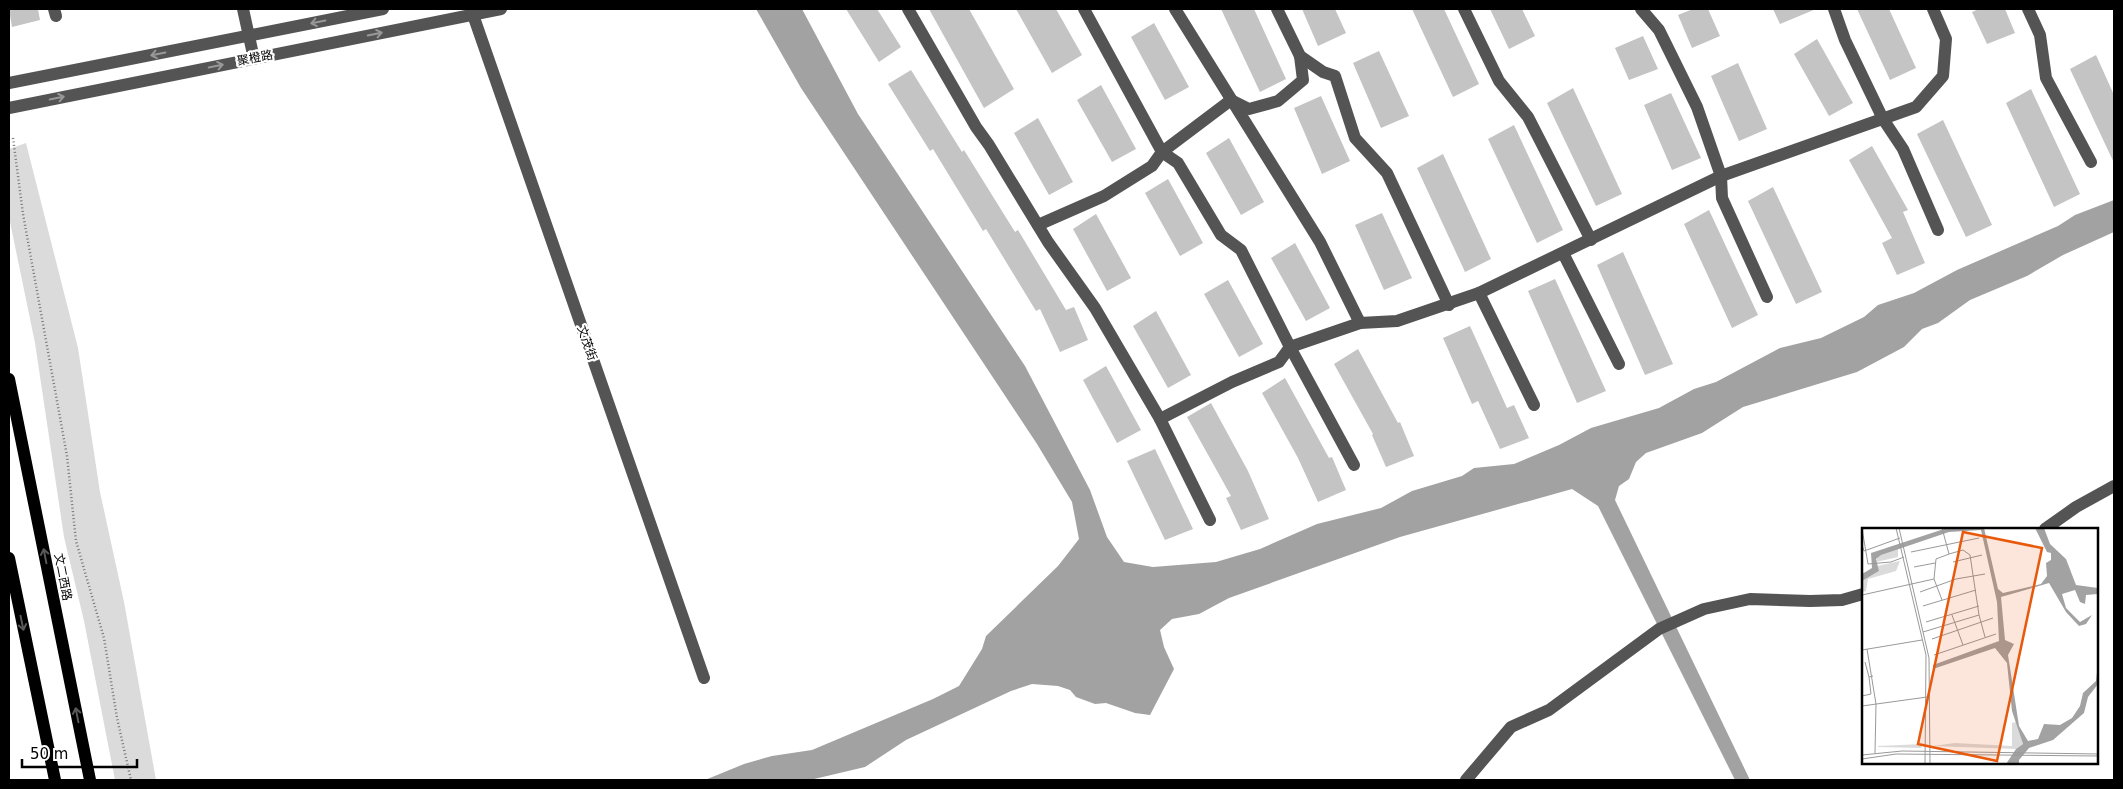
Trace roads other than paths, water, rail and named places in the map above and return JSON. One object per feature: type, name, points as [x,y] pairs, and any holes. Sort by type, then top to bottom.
[{"type":"main road","name":"文二西路","points":[[9,379],[90,780]]},
{"type":"main road","points":[[9,558],[10,572],[55,780]]},
{"type":"street","points":[[243,9],[254,58]]},
{"type":"street","name":"聚橙路","points":[[9,83],[383,9]]},
{"type":"street","name":"聚橙路","points":[[9,108],[472,12],[501,9]]},
{"type":"street","points":[[908,9],[976,127],[989,144],[1038,225],[1095,308],[1160,419],[1210,520]]},
{"type":"street","points":[[1084,9],[1162,152],[1178,163],[1221,235],[1241,250],[1290,347],[1354,465]]},
{"type":"street","points":[[1176,9],[1320,242],[1360,324]]},
{"type":"street","points":[[1231,100],[1249,108],[1278,101],[1303,80],[1300,56],[1277,9]]},
{"type":"street","points":[[1464,9],[1498,81],[1528,117],[1591,240]]},
{"type":"street","points":[[1641,9],[1659,30],[1697,107],[1721,176],[1722,198],[1767,297]]},
{"type":"street","points":[[1834,9],[1845,40],[1883,119],[1903,149],[1938,230]]},
{"type":"street","points":[[1160,419],[1232,382],[1279,362],[1290,347],[1360,324],[1397,321],[1449,305],[1479,293],[1591,240],[1721,176],[1916,107],[1943,76],[1946,39],[1932,9]]},
{"type":"street","points":[[2028,9],[2040,35],[2046,78],[2091,162]]},
{"type":"street","name":"文茂街","points":[[472,12],[704,678]]},
{"type":"street","points":[[1300,56],[1323,72],[1335,76],[1355,138],[1387,173],[1449,305]]},
{"type":"street","points":[[1038,225],[1104,196],[1152,166],[1162,152],[1231,100]]},
{"type":"street","points":[[1563,253],[1619,364]]},
{"type":"street","points":[[1479,293],[1534,406]]},
{"type":"street","points":[[2046,528],[2076,507],[2114,486]]},
{"type":"street","points":[[1466,780],[1511,727],[1549,710],[1659,628],[1704,609],[1750,599],[1842,600],[1862,594]]}]
